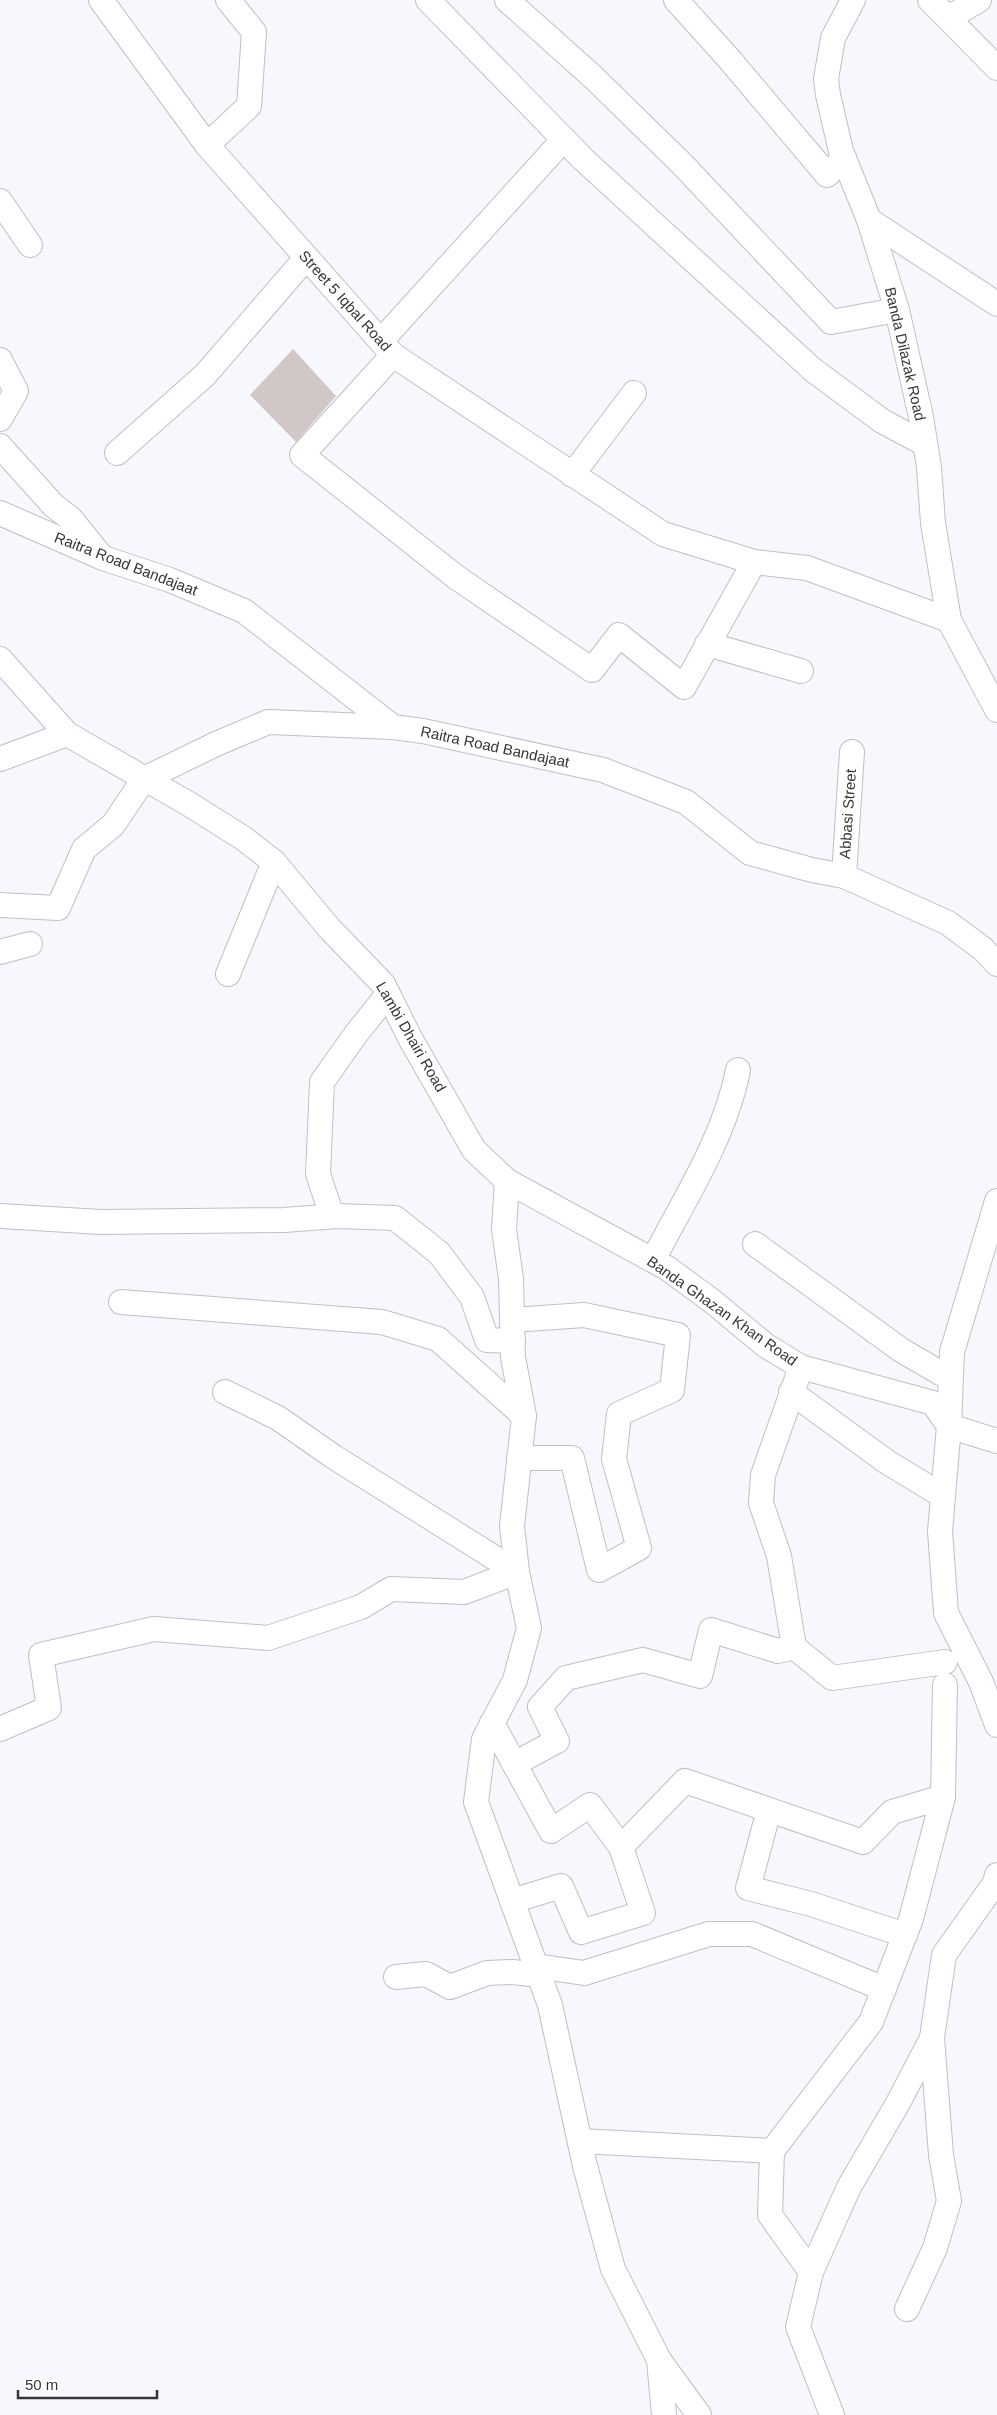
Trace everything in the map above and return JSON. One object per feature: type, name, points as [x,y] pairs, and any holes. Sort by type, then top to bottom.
[{"type":"street","name":"Street 5 Iqbal Road","points":[[101,0],[207,144],[387,348],[302,455],[456,577],[519,618],[592,670],[619,635],[684,687],[708,644]]},
{"type":"street","points":[[207,144],[249,106],[254,32],[228,0]]},
{"type":"street","points":[[428,0],[564,139],[813,370],[882,421],[925,444]]},
{"type":"street","points":[[507,0],[593,77],[676,157],[831,322],[897,310]]},
{"type":"street","points":[[676,0],[730,60],[827,175],[844,158]]},
{"type":"street","name":"Banda Dilazak Road","points":[[853,0],[833,38],[826,80],[844,158],[870,220],[897,310],[925,444],[933,523],[949,620],[997,710]]},
{"type":"street","points":[[930,0],[997,68]]},
{"type":"street","points":[[948,18],[979,0]]},
{"type":"street","points":[[564,139],[387,348],[663,534],[754,562],[807,568],[949,620]]},
{"type":"street","points":[[0,201],[30,245]]},
{"type":"street","points":[[870,220],[997,304]]},
{"type":"street","points":[[117,453],[205,374],[306,258]]},
{"type":"street","points":[[0,360],[16,391],[0,419]]},
{"type":"street","points":[[572,474],[634,393]]},
{"type":"street","points":[[0,446],[53,505],[71,519],[103,558]]},
{"type":"street","name":"Raitra Road Bandajaat","points":[[0,512],[103,558],[170,580],[244,611],[393,727],[423,731],[603,770],[686,802],[750,853],[812,870],[844,876],[948,923],[984,950],[997,964]]},
{"type":"street","points":[[754,562],[708,644],[801,671]]},
{"type":"street","name":"Lambi Dhairi Road","points":[[0,659],[67,734],[243,838],[274,862],[329,928],[383,984],[410,1038],[474,1150],[507,1181]]},
{"type":"street","points":[[0,905],[58,908],[84,849],[113,825],[144,779],[216,744],[268,722],[393,727]]},
{"type":"street","points":[[0,759],[67,734]]},
{"type":"street","name":"Abbasi Street","points":[[844,876],[852,752]]},
{"type":"street","points":[[228,974],[274,862]]},
{"type":"street","points":[[0,952],[30,944]]},
{"type":"street","points":[[332,1216],[318,1174],[322,1082],[356,1034],[388,994]]},
{"type":"street","points":[[653,1260],[708,1156],[735,1089],[738,1070]]},
{"type":"street","points":[[507,1181],[504,1229],[511,1279],[513,1356],[524,1416],[512,1526],[517,1572],[529,1628],[515,1680],[484,1739],[476,1802],[550,2005],[580,2141],[613,2270],[659,2360],[699,2415]]},
{"type":"street","name":"Banda Ghazan Khan Road","points":[[507,1181],[653,1260],[712,1301],[765,1345],[801,1367],[933,1403],[949,1426]]},
{"type":"street","points":[[997,1201],[952,1352],[949,1378],[949,1426],[940,1531],[946,1614],[981,1682],[997,1725]]},
{"type":"street","points":[[0,1216],[101,1222],[284,1220],[332,1216],[395,1218],[439,1253],[472,1297],[487,1340],[513,1330],[584,1315],[678,1335],[672,1390],[619,1414],[614,1458],[639,1548],[599,1570],[572,1458],[519,1458]]},
{"type":"street","points":[[755,1244],[901,1350],[949,1378]]},
{"type":"street","points":[[121,1302],[382,1322],[438,1339],[524,1416]]},
{"type":"street","points":[[801,1367],[763,1475],[761,1504],[779,1556],[794,1646],[832,1678],[945,1673],[943,1797],[904,1935],[871,2022],[772,2151],[770,2215],[811,2272]]},
{"type":"street","points":[[225,1392],[278,1418],[334,1457],[517,1572]]},
{"type":"street","points":[[791,1392],[887,1462],[943,1496]]},
{"type":"street","points":[[949,1426],[997,1441]]},
{"type":"street","points":[[0,1729],[49,1708],[41,1655],[154,1629],[268,1638],[361,1607],[391,1589],[464,1592],[517,1572]]},
{"type":"street","points":[[514,1764],[556,1741],[540,1708],[566,1678],[643,1660],[700,1676],[711,1630],[778,1651],[794,1646]]},
{"type":"street","points":[[492,1723],[551,1831],[590,1806],[621,1847],[643,1913],[581,1932],[561,1886],[512,1901]]},
{"type":"street","points":[[621,1847],[685,1781],[863,1842],[892,1812],[943,1797]]},
{"type":"street","points":[[769,1810],[748,1888],[812,1904],[904,1935]]},
{"type":"street","points":[[907,2309],[935,2248],[949,2201],[941,2155],[932,2038],[944,1955],[994,1883],[997,1875]]},
{"type":"street","points":[[396,1977],[426,1974],[450,1987],[487,1973],[537,1971],[584,1973],[709,1934],[752,1934],[884,1990]]},
{"type":"street","points":[[832,2415],[798,2328],[811,2272],[849,2187],[898,2103],[932,2038]]},
{"type":"street","points":[[580,2141],[772,2151]]},
{"type":"street","points":[[659,2360],[664,2415]]},
{"type":"building","points":[[293,349],[336,396],[296,442],[250,395]]}]
